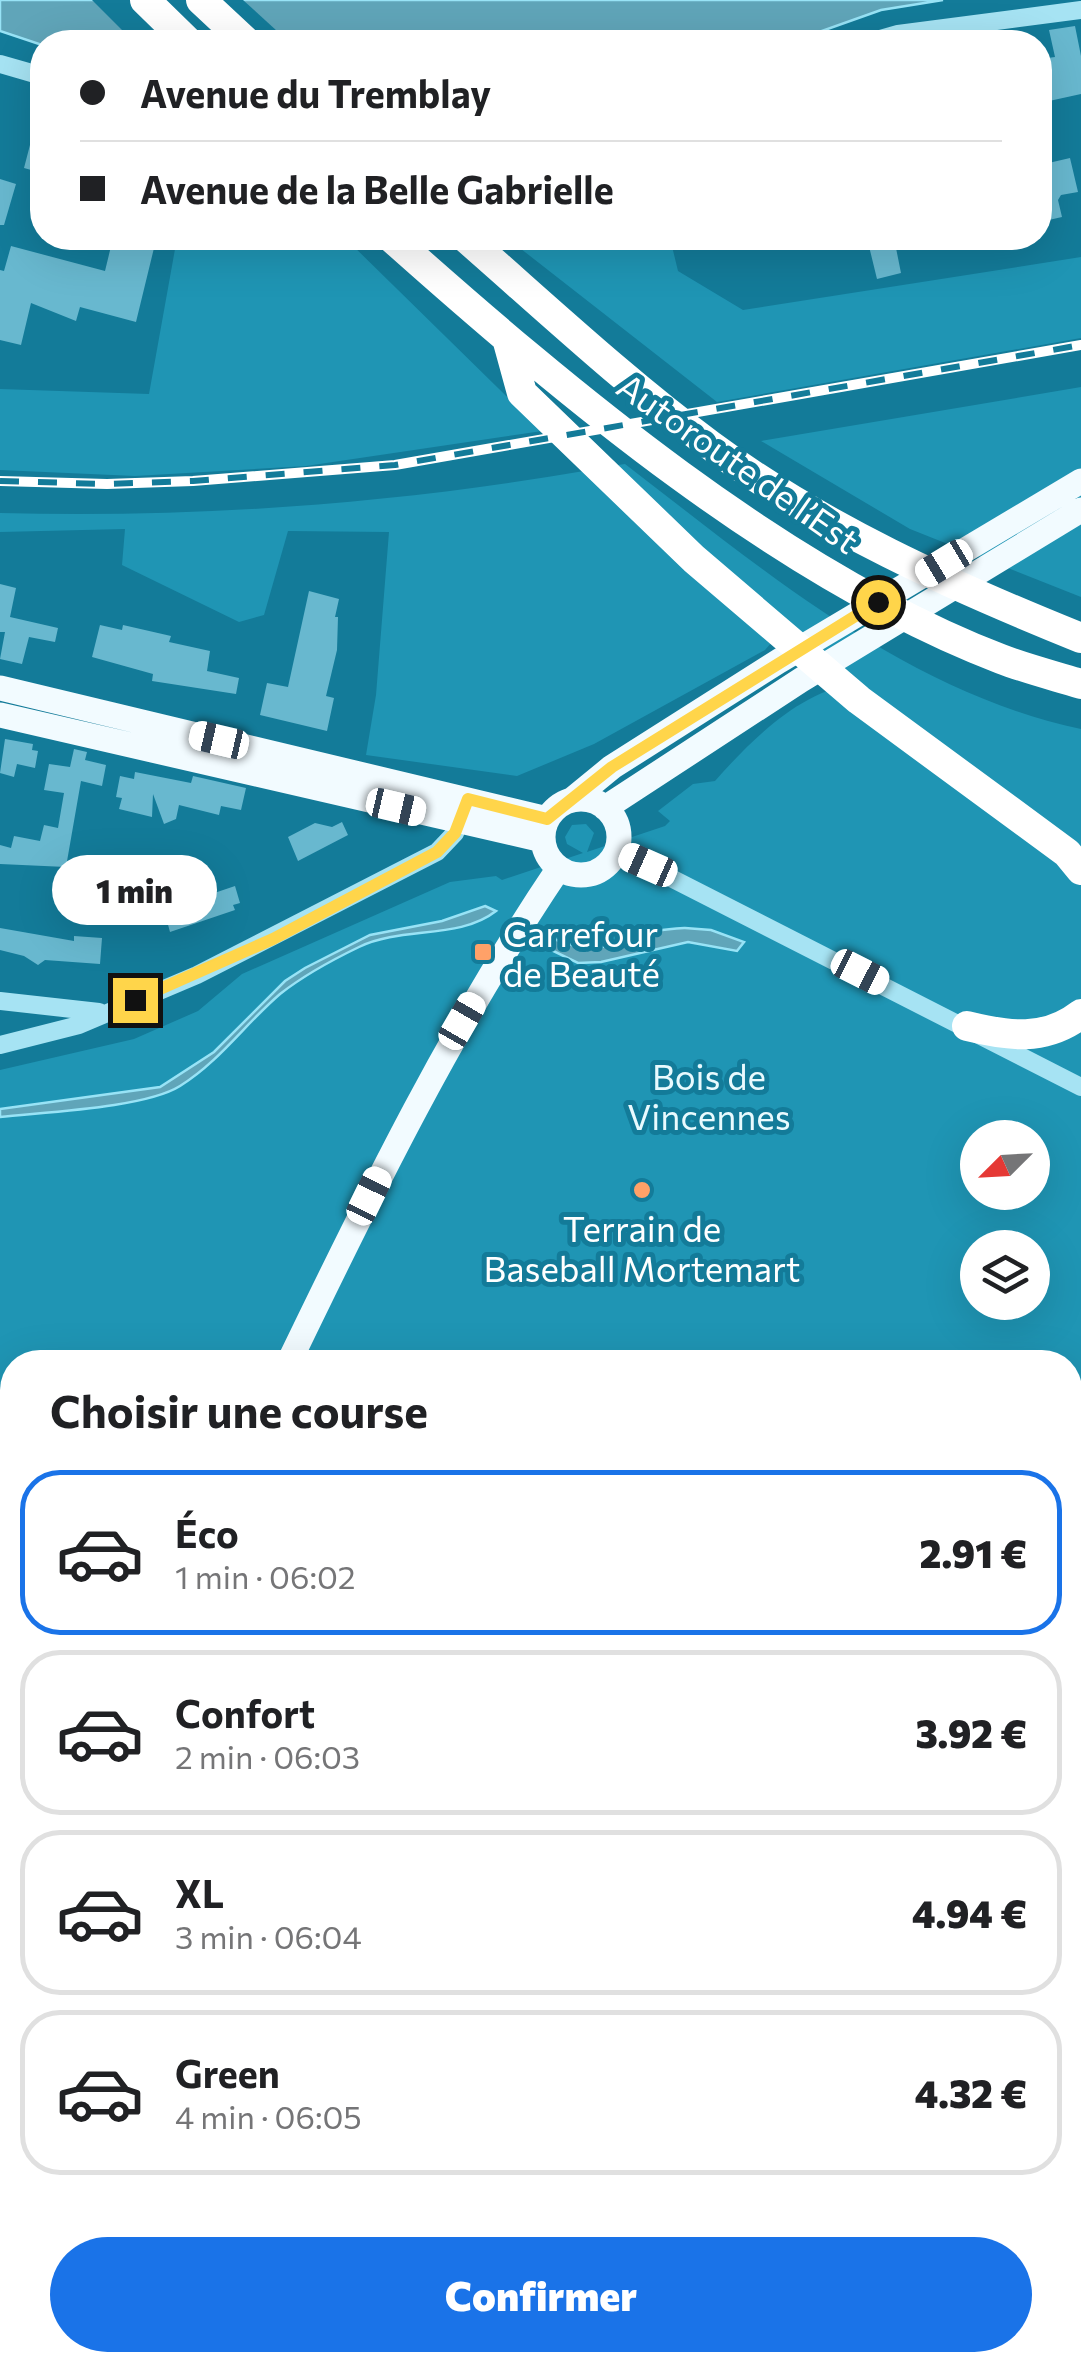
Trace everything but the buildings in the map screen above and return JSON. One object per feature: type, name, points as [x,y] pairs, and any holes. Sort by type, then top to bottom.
[{"type":"highway","points":[[144,0],[175,30]]},
{"type":"highway","points":[[202,0],[233,30]]},
{"type":"highway","name":"Autoroute de l’Est","points":[[405,250],[508,342],[674,468],[779,541],[876,601],[1001,659],[1081,684]]},
{"type":"highway","name":"Autoroute de l’Est","points":[[480,250],[636,387],[746,468],[889,554],[1081,638]]},
{"type":"highway","points":[[508,342],[522,393],[694,559],[859,700],[1066,853],[1081,870]]},
{"type":"highway","points":[[966,1026],[1008,1036],[1033,1036],[1068,1024],[1081,1014]]},
{"type":"main road","points":[[574,800],[612,767],[779,660],[1081,481]]},
{"type":"main road","points":[[605,808],[801,680],[1075,514]]},
{"type":"main road","points":[[0,688],[464,811]]},
{"type":"main road","points":[[0,715],[545,830]]},
{"type":"main road","points":[[596,802],[605,808],[616,823],[616,850],[602,868],[592,873],[559,868],[551,860],[545,830],[563,803],[596,802]]},
{"type":"main road","points":[[295,1350],[429,1079],[478,992],[559,868]]},
{"type":"street","points":[[928,30],[1081,10]]},
{"type":"street","points":[[0,64],[30,73]]},
{"type":"street","points":[[0,1044],[79,1024],[228,960],[437,852],[464,811]]},
{"type":"street","points":[[616,850],[1081,1087]]},
{"type":"street","points":[[1,1001],[104,1012]]},
{"type":"street","points":[[0,1044],[28,1026],[20,1010],[1,1001]]},
{"type":"green space","points":[[175,250],[357,250],[542,431],[306,466],[135,476],[0,470],[0,389],[149,394]]},
{"type":"green space","points":[[522,250],[673,250],[678,271],[743,310],[1081,257],[1081,338],[717,402]]},
{"type":"green space","points":[[1081,387],[1081,597],[910,529],[761,441]]},
{"type":"green space","name":"Bois de Vincennes","points":[[625,464],[784,585],[896,657],[955,687],[1016,711],[1081,729],[1081,1350],[0,1350],[0,1070],[134,1039],[198,1011],[242,974],[450,882],[496,876],[502,880],[583,853],[567,844],[565,837],[572,825],[586,824],[594,833],[587,852],[665,826],[670,821],[658,811],[693,784],[715,781],[780,718],[819,694],[861,683],[744,588],[618,465]]},
{"type":"green space","points":[[590,470],[771,643],[765,650],[594,744],[517,776],[366,755],[376,695],[389,532],[288,531],[264,615],[239,622],[122,565],[125,529],[0,532],[0,513],[149,513],[296,506],[443,492]]},
{"type":"shaded area","points":[[0,0],[943,0],[881,10],[825,30],[30,30],[30,41],[0,31]]},
{"type":"shaded area","points":[[485,906],[496,911],[465,926],[376,941],[318,969],[280,994],[194,1076],[164,1093],[119,1104],[0,1117],[0,1109],[160,1087],[214,1052],[285,981],[305,968],[370,935],[442,921]]},
{"type":"shaded area","points":[[711,930],[744,942],[737,951],[688,942],[601,962],[578,963],[549,949],[554,939],[589,949],[649,932]]},
{"type":"pier","points":[[92,0],[243,0],[276,30],[122,30]]},
{"type":"railway","points":[[0,481],[193,481],[395,465],[1081,345]]},
{"type":"place","name":"Carrefour de Beauté","points":[[483,952]]},
{"type":"place","name":"Terrain de Baseball Mortemart","points":[[642,1190]]},
{"type":"route","points":[[135,1000],[273,939],[437,852],[455,833],[468,799],[547,819],[612,767],[878,602]]}]
